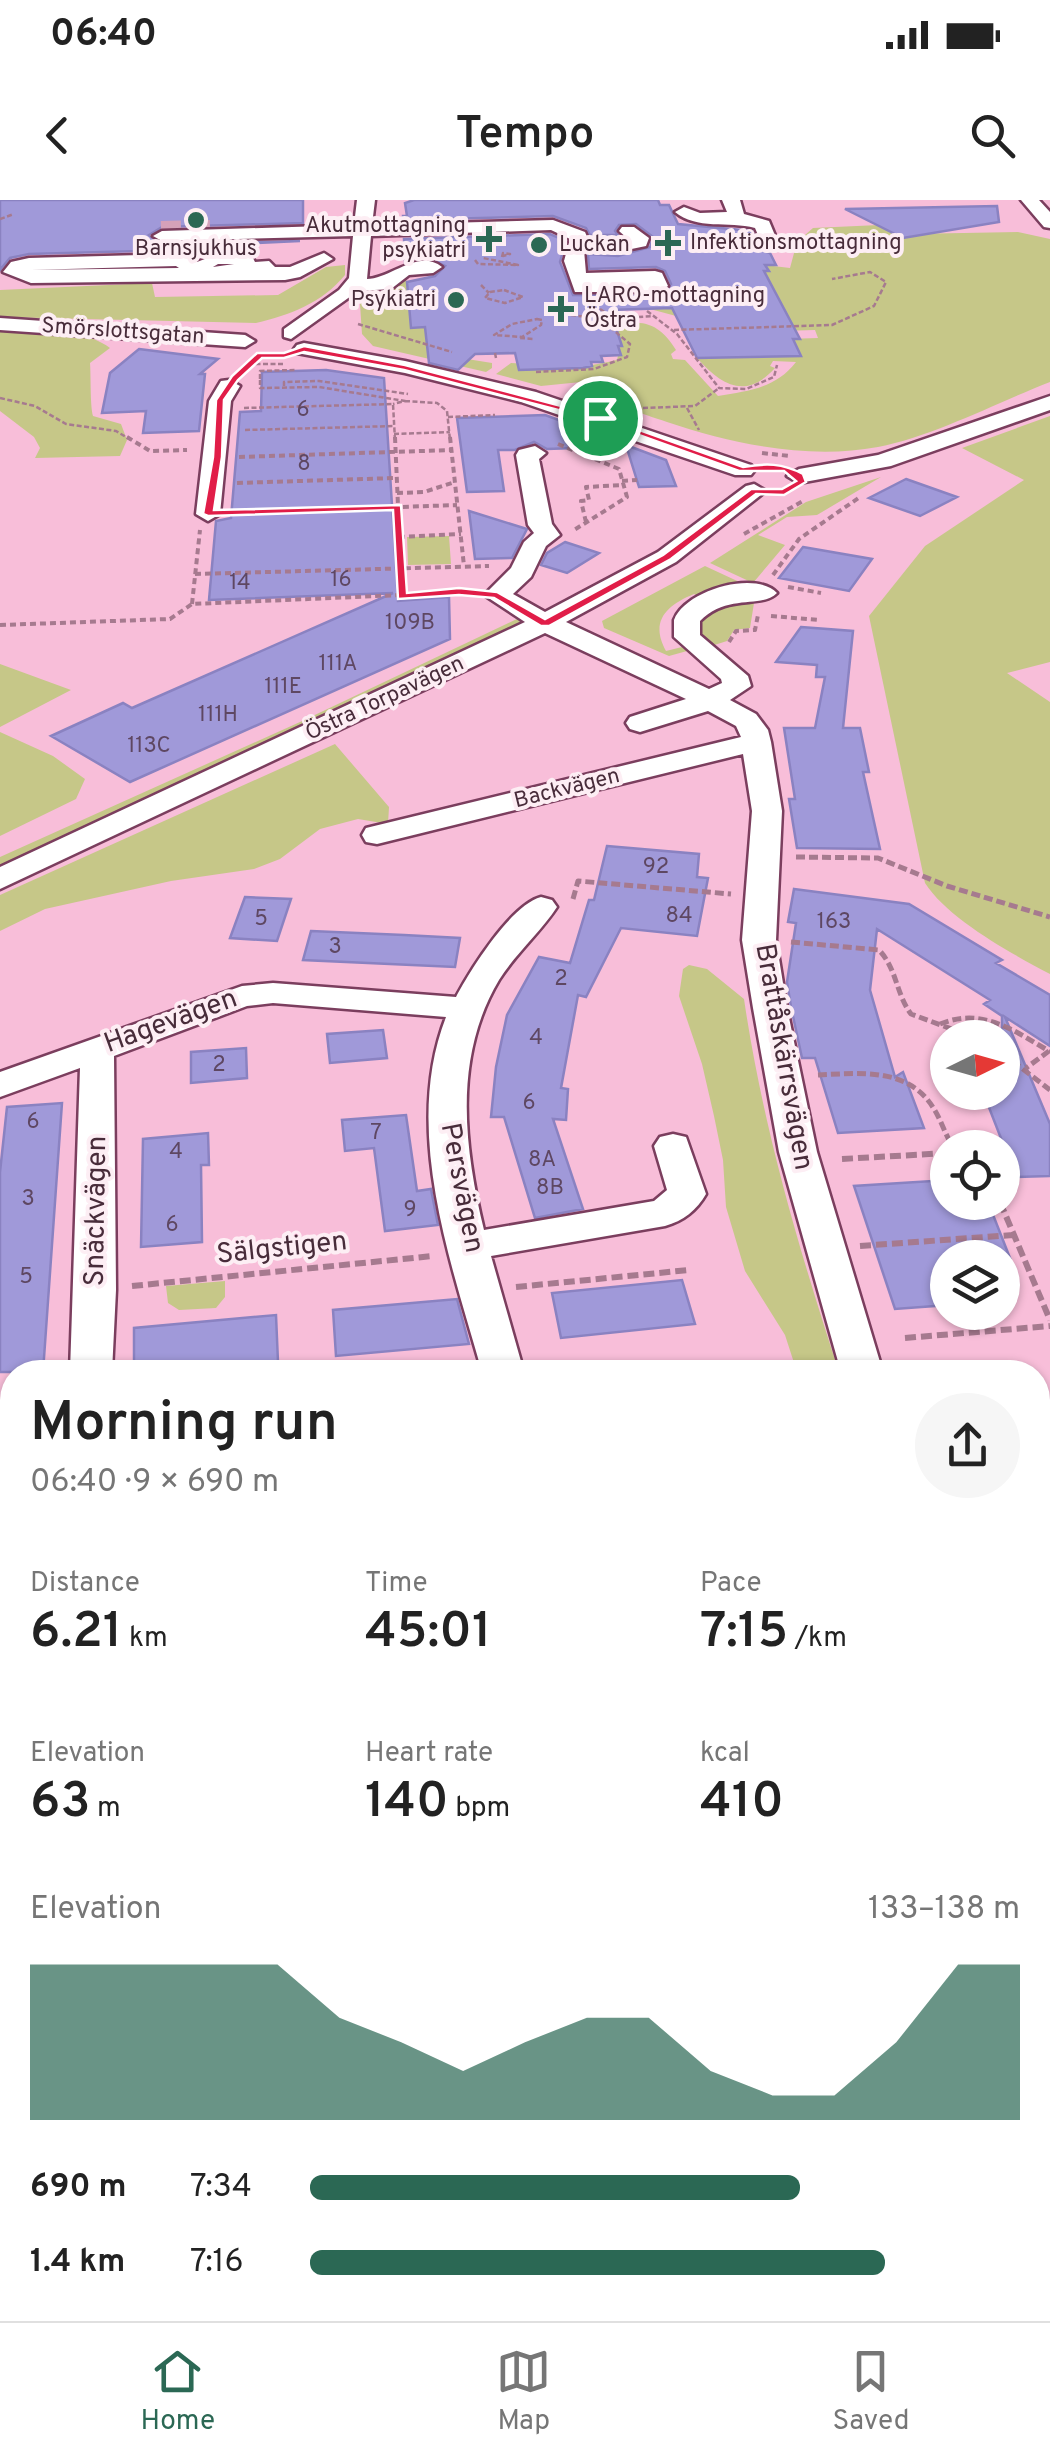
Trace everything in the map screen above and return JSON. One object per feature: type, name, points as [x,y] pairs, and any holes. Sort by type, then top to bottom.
[{"type":"street","points":[[1030,200],[1050,225]]},
{"type":"street","points":[[684,212],[698,218],[733,208],[763,225],[770,245]]},
{"type":"street","points":[[294,354],[361,272],[366,216]]},
{"type":"street","points":[[162,236],[237,234],[366,216],[548,225],[572,230],[579,236],[580,244],[573,255],[581,284]]},
{"type":"street","points":[[1029,227],[1050,225]]},
{"type":"street","points":[[210,230],[237,234]]},
{"type":"street","points":[[580,244],[617,246],[640,242],[636,234],[628,232]]},
{"type":"street","points":[[199,276],[200,267],[202,262],[208,260],[240,259],[247,264],[240,271],[229,272],[209,273],[189,274],[170,274],[50,277],[20,277],[12,272],[29,264],[178,260],[189,264],[189,268],[188,276],[199,276],[276,266],[324,259],[364,258]]},
{"type":"street","points":[[170,289],[273,285],[289,280],[276,266]]},
{"type":"street","points":[[353,285],[384,285],[404,270],[433,267]]},
{"type":"street","name":"Smörslottsgatan","points":[[0,324],[253,364],[268,333],[294,354],[476,384],[609,414],[771,484]]},
{"type":"street","points":[[208,514],[219,420],[253,364]]},
{"type":"street","name":"Östra Torpavägen","points":[[0,880],[545,623],[667,557],[771,484],[883,461],[1050,403]]},
{"type":"street","points":[[543,447],[527,454],[541,533],[519,542],[522,572],[497,595],[545,623],[746,720],[757,742]]},
{"type":"street","points":[[771,484],[771,466],[771,484]]},
{"type":"street","points":[[640,723],[732,690],[737,679],[687,637],[687,621],[700,606],[736,592],[761,604]]},
{"type":"street","name":"Backvägen","points":[[377,836],[757,742]]},
{"type":"street","name":"Brattåskärrsvägen","points":[[757,742],[767,811],[760,940],[782,1075],[824,1248],[858,1360]]},
{"type":"street","name":"Persvägen","points":[[500,1360],[450,1156],[446,1107],[452,1054],[467,1008],[501,951],[541,907]]},
{"type":"street","name":"Hagevägen","points":[[0,1085],[220,1002],[254,994],[467,1008]]},
{"type":"street","name":"Snäckvägen","points":[[92,1360],[98,1062],[94,1050]]},
{"type":"street","points":[[472,1249],[665,1213],[687,1194],[673,1146]]},
{"type":"path","points":[[2,217],[14,214]]},
{"type":"path","points":[[475,260],[478,264],[518,265],[501,257],[483,258]]},
{"type":"path","points":[[674,329],[832,324],[874,306],[886,282],[870,272],[832,279]]},
{"type":"path","points":[[581,284],[584,298],[624,302],[658,316],[674,329],[692,358],[719,388]]},
{"type":"path","points":[[481,286],[489,293],[510,290],[523,297],[516,302],[496,303],[486,299],[489,293]]},
{"type":"path","points":[[355,310],[360,334]]},
{"type":"path","points":[[571,315],[658,316]]},
{"type":"path","points":[[528,370],[572,372],[627,356],[630,344],[599,318]]},
{"type":"path","points":[[514,338],[533,332],[542,320],[522,320],[494,330],[496,338],[514,338],[534,338]]},
{"type":"path","points":[[674,329],[678,328],[676,322]]},
{"type":"path","points":[[358,324],[459,355]]},
{"type":"path","points":[[253,364],[260,372],[294,354]]},
{"type":"path","points":[[253,364],[294,354]]},
{"type":"path","points":[[195,574],[464,566],[447,410],[437,404],[378,396],[298,387],[260,388],[253,364]]},
{"type":"path","points":[[609,414],[687,408],[708,400],[719,388],[756,386],[774,376],[777,365]]},
{"type":"path","points":[[219,420],[303,408],[392,404],[405,400],[409,394],[319,381],[284,382],[284,386]]},
{"type":"path","points":[[378,396],[386,394]]},
{"type":"path","points":[[0,398],[35,406],[66,424],[116,431],[150,451],[190,450]]},
{"type":"path","points":[[392,404],[402,596]]},
{"type":"path","points":[[687,408],[699,428],[697,436]]},
{"type":"path","points":[[448,416],[505,415]]},
{"type":"path","points":[[219,420],[394,426]]},
{"type":"path","points":[[394,434],[450,432]]},
{"type":"path","points":[[541,533],[567,534],[627,497],[618,468],[543,447]]},
{"type":"path","points":[[217,457],[452,450]]},
{"type":"path","points":[[213,484],[396,478]]},
{"type":"path","points":[[586,522],[581,500],[589,500],[586,486],[637,480]]},
{"type":"path","points":[[397,493],[424,492],[455,482]]},
{"type":"path","points":[[755,628],[761,604],[799,539],[860,496]]},
{"type":"path","points":[[208,514],[457,505]]},
{"type":"path","points":[[399,536],[460,534]]},
{"type":"path","points":[[0,625],[170,619],[192,604],[459,592],[497,595]]},
{"type":"path","points":[[761,604],[820,620]]},
{"type":"path","points":[[818,858],[878,858],[947,886],[1050,918]]},
{"type":"path","points":[[596,882],[762,897]]},
{"type":"path","points":[[760,940],[879,950],[891,963],[904,1005],[911,1014],[930,1021]]},
{"type":"path","points":[[950,1020],[978,1014],[989,1020]]},
{"type":"path","points":[[1020,1036],[1048,1051],[1026,1068]]},
{"type":"path","points":[[1020,1064],[1050,1090]]},
{"type":"path","points":[[782,1075],[898,1074],[931,1104],[944,1130]]},
{"type":"path","points":[[842,1160],[930,1154]]},
{"type":"path","points":[[905,1338],[1050,1323],[1007,1220]]},
{"type":"path","points":[[824,1248],[1013,1235]]},
{"type":"path","name":"Sälgstigen","points":[[96,1290],[472,1249]]},
{"type":"path","points":[[482,1290],[689,1270]]},
{"type":"green space","points":[[901,224],[908,234],[1018,232],[1050,239],[1050,382],[899,442],[825,452],[744,443],[648,416],[618,397],[611,379],[541,386],[496,374],[511,363],[562,369],[617,360],[621,342],[593,342],[610,319],[617,324],[636,322],[658,329],[676,350],[671,354],[673,359],[685,360],[718,396],[761,387],[780,378],[796,362],[773,361],[770,366],[775,368],[764,378],[754,384],[734,386],[697,358],[800,356],[796,347],[728,341],[818,338],[815,330],[708,333],[676,316],[650,309],[764,306],[697,273],[768,271],[765,265],[790,268],[797,242],[813,228]]},
{"type":"green space","points":[[345,265],[345,275],[316,300],[256,323],[0,317],[0,290],[152,283],[155,297],[278,295],[326,267]]},
{"type":"green space","points":[[410,274],[406,277],[411,327],[425,327],[467,359],[492,363],[492,368],[486,372],[373,346],[362,334],[360,304],[372,288]]},
{"type":"green space","points":[[0,331],[72,334],[110,348],[90,363],[91,405],[93,416],[121,424],[127,440],[120,456],[35,458],[40,448],[34,437],[0,411]]},
{"type":"green space","points":[[1050,416],[1050,662],[1007,673],[1050,702],[1050,974],[965,922],[925,883],[869,616],[925,546],[1024,480],[962,448]]},
{"type":"green space","points":[[881,477],[817,515],[787,517],[758,535],[785,545],[753,583],[710,563],[806,502]]},
{"type":"green space","points":[[449,536],[451,564],[408,565],[407,537]]},
{"type":"green space","points":[[705,566],[748,586],[705,600],[694,594],[668,610],[660,623],[661,641],[666,651],[682,647],[687,651],[669,656],[604,628],[602,621]]},
{"type":"green space","points":[[751,599],[754,603],[750,628],[734,630],[727,641],[708,647],[700,634],[710,612]]},
{"type":"green space","points":[[522,620],[520,625],[0,869],[0,857]]},
{"type":"green space","points":[[0,664],[71,690],[0,727]]},
{"type":"green space","points":[[0,732],[53,756],[85,779],[76,799],[0,836]]},
{"type":"green space","points":[[335,744],[389,807],[388,824],[358,819],[320,829],[280,859],[254,869],[171,881],[45,909],[0,931],[0,895]]},
{"type":"green space","points":[[689,965],[707,969],[744,999],[761,1094],[784,1188],[835,1360],[793,1360],[785,1335],[745,1271],[726,1207],[723,1160],[702,1064],[679,996],[683,969]]},
{"type":"green space","points":[[225,1281],[225,1297],[216,1308],[179,1310],[168,1303],[166,1286]]},
{"type":"building","points":[[0,200],[303,200],[303,223],[162,227],[149,235],[162,245],[300,241],[257,243],[255,254],[224,248],[197,258],[178,250],[29,254],[10,258],[0,270]]},
{"type":"building","points":[[658,200],[660,205],[669,205],[678,224],[752,231],[761,250],[770,253],[776,265],[765,265],[769,271],[764,271],[800,339],[793,339],[801,356],[697,358],[672,308],[610,310],[622,346],[618,346],[621,355],[601,356],[603,362],[591,362],[592,366],[519,370],[515,353],[475,354],[458,370],[429,363],[425,327],[411,328],[407,282],[435,276],[445,266],[424,257],[405,262],[404,239],[550,234],[566,241],[560,262],[573,295],[658,296],[671,284],[665,271],[656,267],[589,269],[588,254],[618,256],[650,247],[653,237],[636,224],[619,225],[615,231],[618,235],[590,235],[586,228],[553,216],[403,220],[407,216],[405,203]]},
{"type":"building","points":[[997,206],[999,222],[903,238],[845,209]]},
{"type":"building","points":[[139,349],[218,359],[200,374],[205,374],[199,431],[143,433],[146,411],[102,413],[110,373]]},
{"type":"building","points":[[326,370],[384,378],[398,601],[449,597],[450,639],[130,782],[51,736],[123,703],[132,708],[393,593],[209,600],[216,521],[231,518],[240,412],[261,411],[262,372]]},
{"type":"building","points":[[545,415],[567,423],[574,448],[547,449],[534,442],[515,450],[498,450],[504,491],[467,492],[457,418]]},
{"type":"building","points":[[626,445],[666,460],[676,486],[639,487]]},
{"type":"building","points":[[906,479],[957,497],[920,516],[869,498]]},
{"type":"building","points":[[469,511],[527,529],[512,558],[475,559]]},
{"type":"building","points":[[565,542],[599,553],[567,573],[541,565],[547,553]]},
{"type":"building","points":[[803,547],[872,559],[849,591],[779,578]]},
{"type":"building","points":[[801,627],[853,631],[843,728],[860,728],[869,772],[863,772],[880,849],[797,848],[789,799],[795,799],[784,728],[815,728],[825,677],[816,677],[817,665],[776,662]]},
{"type":"building","points":[[607,846],[699,854],[697,877],[708,878],[697,936],[621,928],[586,997],[578,995],[561,1088],[568,1089],[566,1120],[553,1119],[583,1209],[535,1218],[504,1117],[491,1117],[496,1067],[507,1015],[539,957],[570,963],[589,900],[594,900]]},
{"type":"building","points":[[794,889],[909,904],[1002,960],[996,963],[1050,995],[1050,1046],[1020,1027],[1020,1020],[1002,1020],[984,1004],[990,1000],[877,929],[870,990],[895,1077],[903,1072],[924,1128],[838,1133],[815,1058],[802,1058],[787,982],[796,923],[788,922]]},
{"type":"building","points":[[245,897],[291,899],[277,941],[230,938]]},
{"type":"building","points":[[311,931],[460,938],[455,967],[303,960]]},
{"type":"building","points":[[383,1030],[387,1058],[330,1063],[327,1034]]},
{"type":"building","points":[[246,1048],[247,1078],[191,1083],[191,1052]]},
{"type":"building","points":[[1020,1053],[1050,1124],[1050,1176],[1020,1177],[1020,1130],[998,1130],[990,1110],[1020,1110]]},
{"type":"building","points":[[62,1103],[44,1360],[0,1360],[0,1172],[7,1107]]},
{"type":"building","points":[[406,1115],[417,1191],[431,1189],[438,1225],[385,1231],[374,1148],[345,1151],[342,1120]]},
{"type":"building","points":[[208,1133],[209,1165],[201,1165],[202,1242],[141,1247],[143,1139]]},
{"type":"building","points":[[930,1181],[930,1220],[995,1220],[1003,1240],[930,1240],[930,1306],[895,1309],[854,1186]]},
{"type":"building","points":[[682,1280],[695,1324],[561,1338],[552,1293]]},
{"type":"building","points":[[457,1299],[469,1344],[336,1356],[333,1310]]},
{"type":"building","points":[[276,1315],[278,1360],[134,1360],[134,1328]]},
{"type":"tunnel","points":[[161,231],[210,230]]},
{"type":"place","name":"Barnsjukhus","points":[[196,220]]},
{"type":"place","name":"Akutmottagning psykiatri","points":[[489,239]]},
{"type":"place","name":"Infektionsmottagning","points":[[668,243]]},
{"type":"place","name":"Luckan","points":[[539,245]]},
{"type":"place","name":"Psykiatri","points":[[456,300]]},
{"type":"place","name":"LARO-mottagning Östra","points":[[561,309]]},
{"type":"route","points":[[304,349],[501,390],[600,418],[742,470],[754,466],[787,469],[799,476],[801,482],[784,492],[754,491],[667,557],[545,623],[497,595],[459,592],[402,596],[398,507],[208,514],[220,400],[235,378],[260,355],[284,356],[304,349]]}]
